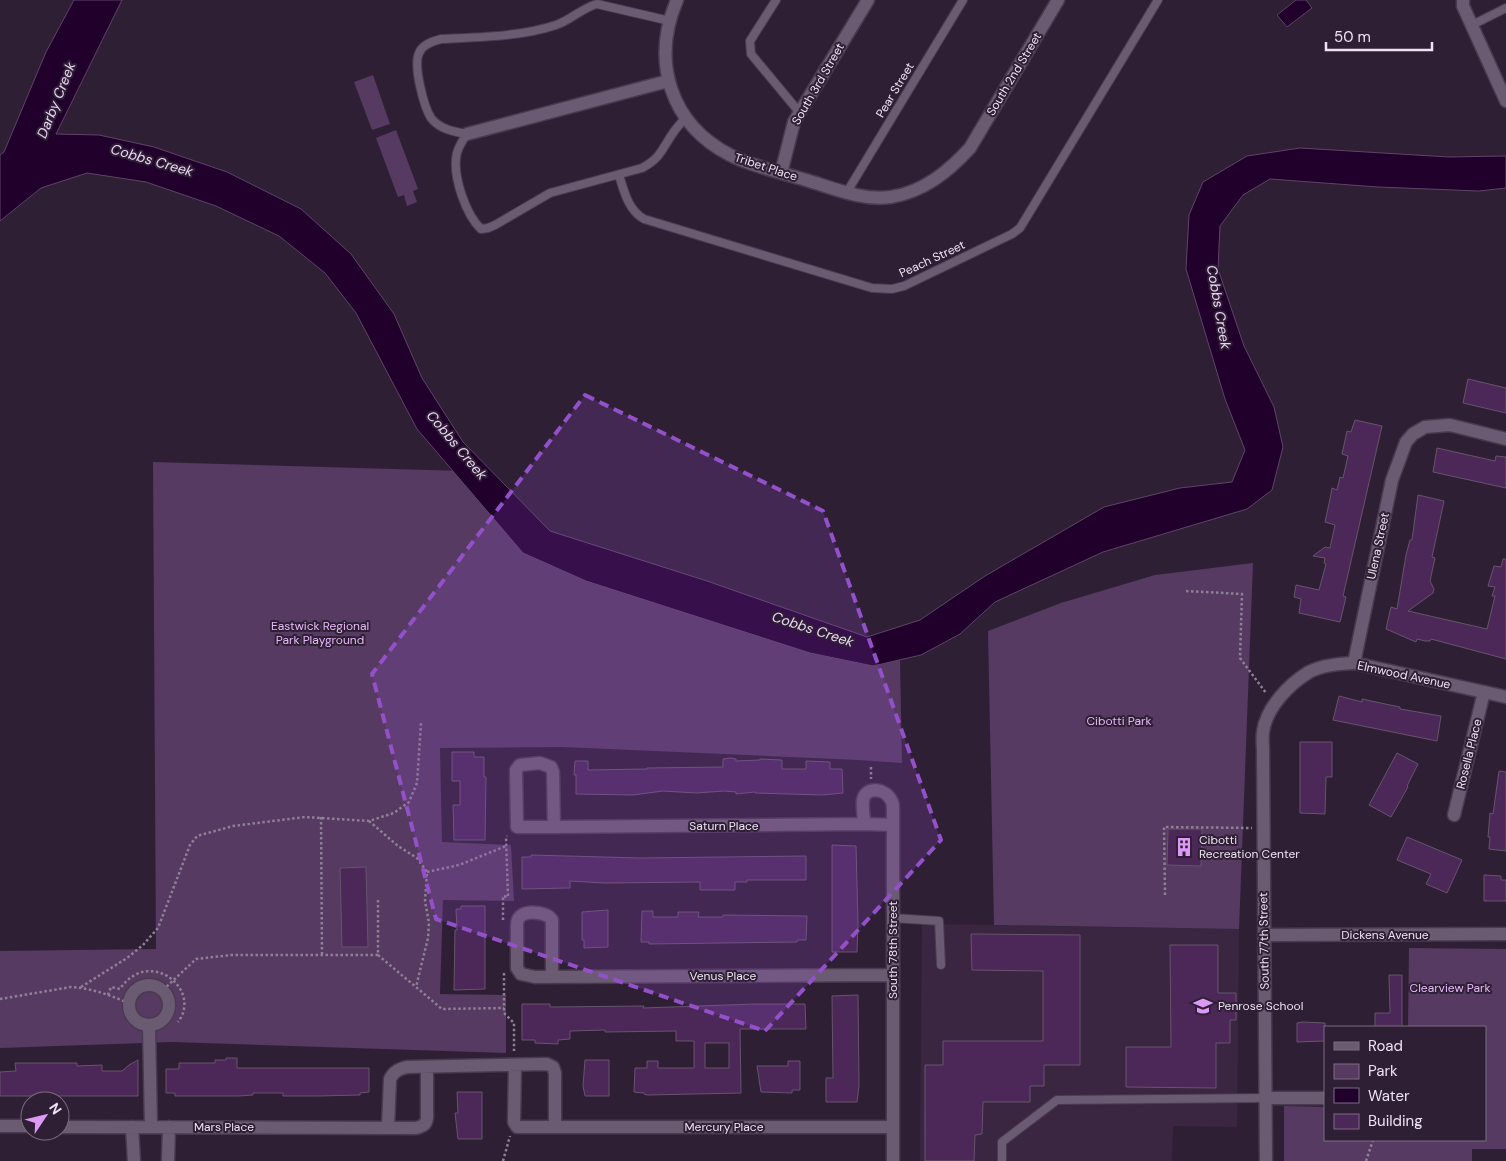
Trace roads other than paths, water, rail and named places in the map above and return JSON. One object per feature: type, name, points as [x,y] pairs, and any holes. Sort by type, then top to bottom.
[{"type":"street","name":"Tribet Place","points":[[678,0],[670,21],[665,55],[668,81],[675,98],[698,132],[713,145],[732,156],[781,173],[847,192],[877,198],[892,197],[935,180],[970,148]]},
{"type":"street","name":"South 3rd Street","points":[[781,173],[794,122],[868,0]]},
{"type":"street","name":"South 2nd Street","points":[[970,148],[1058,0]]},
{"type":"street","points":[[1463,0],[1463,6],[1506,101]]},
{"type":"street","points":[[467,134],[668,81]]},
{"type":"street","name":"Ulena Street","points":[[1354,663],[1392,480],[1406,442],[1413,434],[1425,426],[1450,426],[1506,439]]},
{"type":"street","name":"Elmwood Avenue","points":[[1262,751],[1263,731],[1271,711],[1289,688],[1309,672],[1336,664],[1354,663],[1506,697]]},
{"type":"street","name":"Rosella Place","points":[[1454,815],[1484,692]]},
{"type":"street","name":"South 77th Street","points":[[1262,751],[1266,1161]]},
{"type":"street","name":"Saturn Place","points":[[554,827],[552,767],[540,763],[520,764],[516,770],[517,827],[554,827],[864,824],[893,825]]},
{"type":"street","name":"South 78th Street","points":[[864,824],[863,800],[866,793],[871,790],[877,790],[887,794],[892,800],[893,808],[893,1161]]},
{"type":"street","name":"Venus Place","points":[[552,976],[552,920],[550,916],[545,914],[526,913],[518,919],[517,926],[517,968],[525,976],[552,976],[893,975]]},
{"type":"street","name":"Dickens Avenue","points":[[1264,935],[1506,934]]},
{"type":"street","points":[[153,985],[163,990],[169,1002],[169,1012],[159,1023],[150,1026],[138,1022],[132,1016],[128,1003],[134,991],[142,986],[153,985]]},
{"type":"street","points":[[150,1026],[150,1127]]},
{"type":"street","points":[[388,1127],[390,1079],[393,1073],[407,1067],[546,1064],[553,1067],[555,1073],[555,1127]]},
{"type":"street","name":"Mercury Place","points":[[515,1065],[514,1122],[517,1127],[893,1127]]},
{"type":"street","name":"Mars Place","points":[[70,1127],[416,1128],[426,1123],[427,1067]]},
{"type":"street","points":[[1266,1098],[1324,1098]]},
{"type":"street","points":[[0,1126],[20,1126]]},
{"type":"street","points":[[132,1127],[134,1161]]},
{"type":"street","points":[[168,1161],[169,1127]]},
{"type":"lane","points":[[776,0],[750,41],[751,54],[800,113]]},
{"type":"lane","name":"Pear Street","points":[[847,192],[963,0]]},
{"type":"lane","name":"Peach Street","points":[[619,175],[624,192],[633,210],[644,219],[872,288],[892,289],[904,286],[1012,234],[1020,228],[1158,0]]},
{"type":"lane","points":[[670,21],[600,2],[590,6],[568,21],[529,32],[441,39],[431,42],[419,52],[417,59],[418,75],[431,119],[439,126],[467,134],[460,144],[456,157],[456,172],[460,190],[469,213],[474,223],[481,229],[502,222],[550,193],[619,175],[654,162],[686,116]]},
{"type":"lane","points":[[1472,25],[1506,8]]},
{"type":"lane","points":[[893,918],[939,921],[941,965]]},
{"type":"lane","points":[[1002,1161],[1002,1142],[1057,1100],[1266,1098]]},
{"type":"water","points":[[74,0],[122,0],[56,134],[99,135],[154,147],[227,172],[301,209],[351,254],[394,314],[422,378],[463,442],[550,531],[707,581],[867,637],[920,620],[985,576],[1104,507],[1180,488],[1232,482],[1245,450],[1225,399],[1186,269],[1189,215],[1203,182],[1247,156],[1300,148],[1449,157],[1506,156],[1506,188],[1479,191],[1378,187],[1270,179],[1243,195],[1220,226],[1218,269],[1244,346],[1274,407],[1283,447],[1272,490],[1247,509],[1103,552],[995,602],[960,634],[921,655],[873,666],[810,653],[586,581],[523,553],[417,429],[356,313],[325,273],[279,236],[216,206],[146,182],[87,173],[41,188],[0,221],[0,155],[4,152],[46,52]]},
{"type":"water","points":[[1296,0],[1306,0],[1312,8],[1287,27],[1277,15]]},
{"type":"place","name":"Cibotti Recreation Center","points":[[1184,847]]},
{"type":"place","name":"Penrose School","points":[[1203,1006]]},
{"type":"water label","name":"Darby Creek","points":[[56,100]]},
{"type":"water label","name":"Cobbs Creek","points":[[152,160]]},
{"type":"water label","name":"Cobbs Creek","points":[[1219,307]]},
{"type":"water label","name":"Cobbs Creek","points":[[457,445]]},
{"type":"water label","name":"Cobbs Creek","points":[[813,629]]},
{"type":"park label","name":"Eastwick Regional Park Playground","points":[[320,633]]},
{"type":"park label","name":"Cibotti Park","points":[[1119,721]]},
{"type":"park label","name":"Clearview Park","points":[[1450,988]]}]
